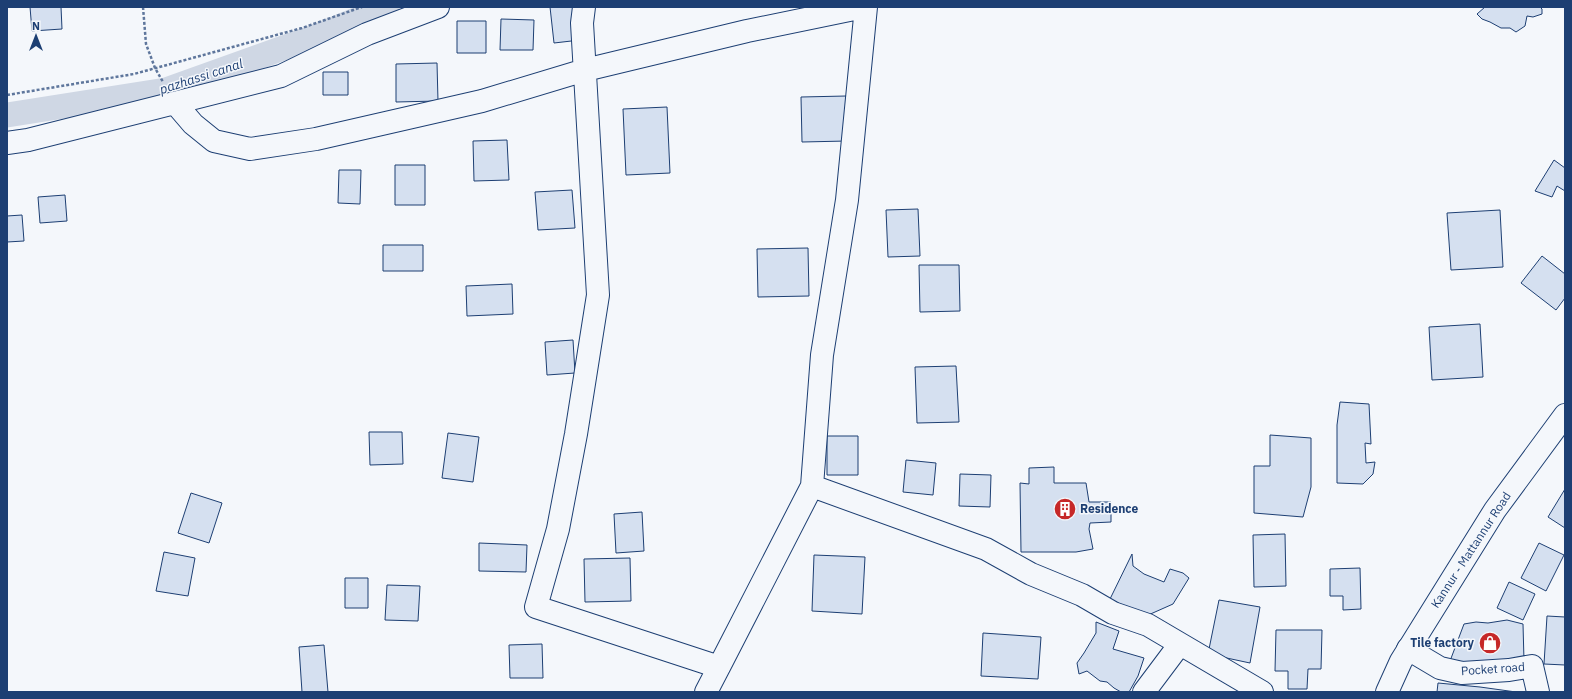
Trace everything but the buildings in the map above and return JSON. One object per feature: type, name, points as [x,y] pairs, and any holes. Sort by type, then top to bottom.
[{"type":"street","points":[[7,143],[28,140],[281,76],[367,34],[438,7]]},
{"type":"street","points":[[584,7],[582,23],[598,294],[576,434],[558,529],[536,607],[719,667]]},
{"type":"street","points":[[175,103],[193,124],[214,141],[250,149],[316,140],[482,101],[585,70],[747,31],[865,7],[847,200],[822,355],[812,486],[706,692]]},
{"type":"street","name":"Kannur - Mattannur Road","points":[[1387,692],[1400,662],[1495,510],[1565,415]]},
{"type":"street","points":[[812,486],[986,549],[1031,574],[1082,595],[1113,613],[1148,625],[1262,692]]},
{"type":"street","points":[[1144,692],[1180,644]]},
{"type":"street","name":"Pocket road","points":[[1408,649],[1440,668],[1462,673],[1510,670],[1532,666],[1538,692]]},
{"type":"path","points":[[143,7],[146,44],[156,69]]},
{"type":"path","points":[[7,95],[156,69],[302,28],[362,7]]},
{"type":"waterway","name":"pazhassi canal","points":[[7,115],[166,90],[322,34],[387,7]]},
{"type":"place","name":"Residence","points":[[1065,509]]},
{"type":"place","name":"Tile factory","points":[[1490,643]]}]
